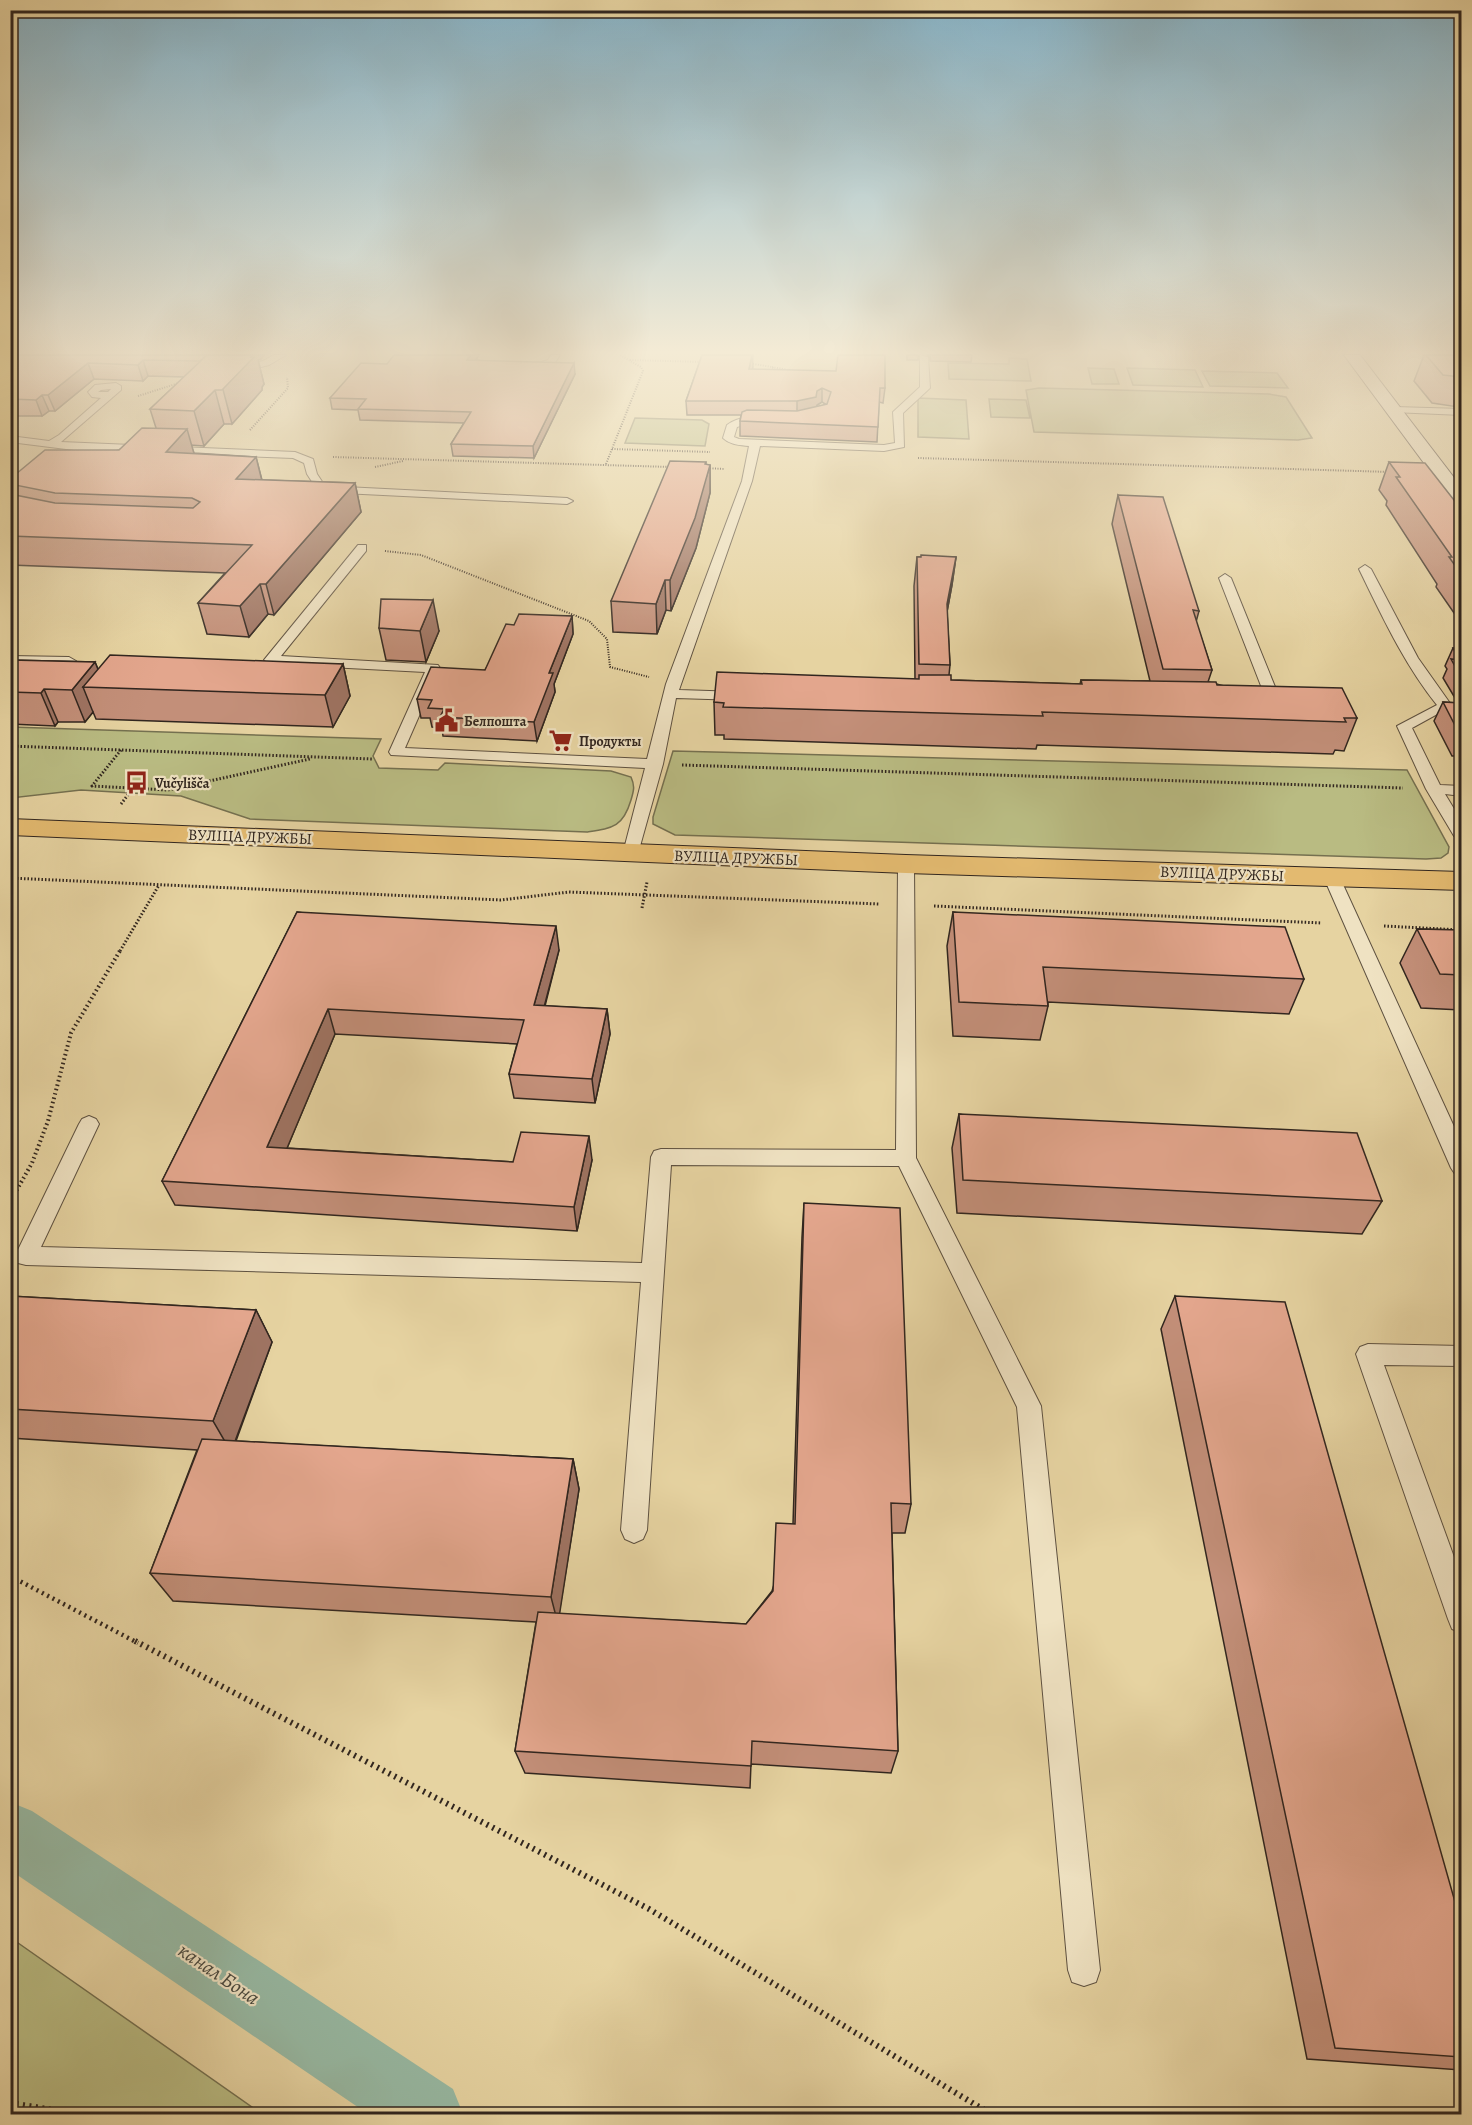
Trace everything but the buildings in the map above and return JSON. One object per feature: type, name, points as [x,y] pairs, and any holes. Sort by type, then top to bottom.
[{"type":"main road","name":"ВУЛІЦА ДРУЖБЫ","points":[[10,827],[906,864],[1461,881]]},
{"type":"street","points":[[1427,454],[1461,501]]},
{"type":"lane","points":[[272,454],[295,455],[309,461],[312,474],[322,489],[567,501]]},
{"type":"lane","points":[[631,853],[672,689],[753,454]]},
{"type":"lane","points":[[362,548],[271,660],[433,668],[396,752],[655,764]]},
{"type":"lane","points":[[1365,569],[1418,669],[1431,690],[1446,706],[1404,726],[1434,789],[1461,836]]},
{"type":"lane","points":[[1225,578],[1278,711],[1266,710]]},
{"type":"lane","points":[[10,660],[69,662]]},
{"type":"lane","points":[[672,689],[754,696]]},
{"type":"lane","points":[[1434,789],[1461,791]]},
{"type":"lane","points":[[906,864],[906,1158],[1029,1406],[1084,1970]]},
{"type":"lane","points":[[1332,878],[1461,1168]]},
{"type":"lane","points":[[89,1124],[27,1256],[653,1273]]},
{"type":"lane","points":[[634,1530],[662,1157],[906,1158]]},
{"type":"lane","points":[[1461,1356],[1368,1354],[1461,1619]]},
{"type":"path","points":[[606,464],[610,454]]},
{"type":"path","points":[[324,457],[678,467]]},
{"type":"path","points":[[918,458],[1401,472]]},
{"type":"path","points":[[702,468],[749,470]]},
{"type":"path","points":[[362,548],[421,555],[589,621],[607,639],[610,667],[672,689]]},
{"type":"path","points":[[10,746],[375,759],[396,752]]},
{"type":"path","points":[[122,749],[92,786],[168,790],[316,758]]},
{"type":"path","points":[[655,764],[1434,789]]},
{"type":"path","points":[[10,878],[489,900],[569,892],[1461,930]]},
{"type":"path","points":[[10,1202],[32,1164],[48,1121],[71,1033],[159,885]]},
{"type":"path","points":[[10,1576],[649,1909],[991,2115]]},
{"type":"path","points":[[10,2103],[54,2110],[61,2115]]},
{"type":"green space","points":[[11,727],[381,739],[373,756],[379,768],[438,770],[445,763],[611,771],[631,777],[633,791],[628,809],[616,825],[587,832],[250,819],[181,796],[81,790],[11,798]]},
{"type":"green space","points":[[673,751],[1407,770],[1449,847],[1448,853],[1441,858],[1426,859],[675,835],[653,824],[653,817]]},
{"type":"green space","points":[[11,1938],[262,2114],[11,2114]]},
{"type":"waterway","name":"канал Бона","points":[[10,1833],[428,2114]]},
{"type":"place","name":"Белпошта","points":[[446,721]]},
{"type":"place","name":"Продукты","points":[[561,741]]},
{"type":"place","name":"Vučylišča","points":[[137,783]]}]
